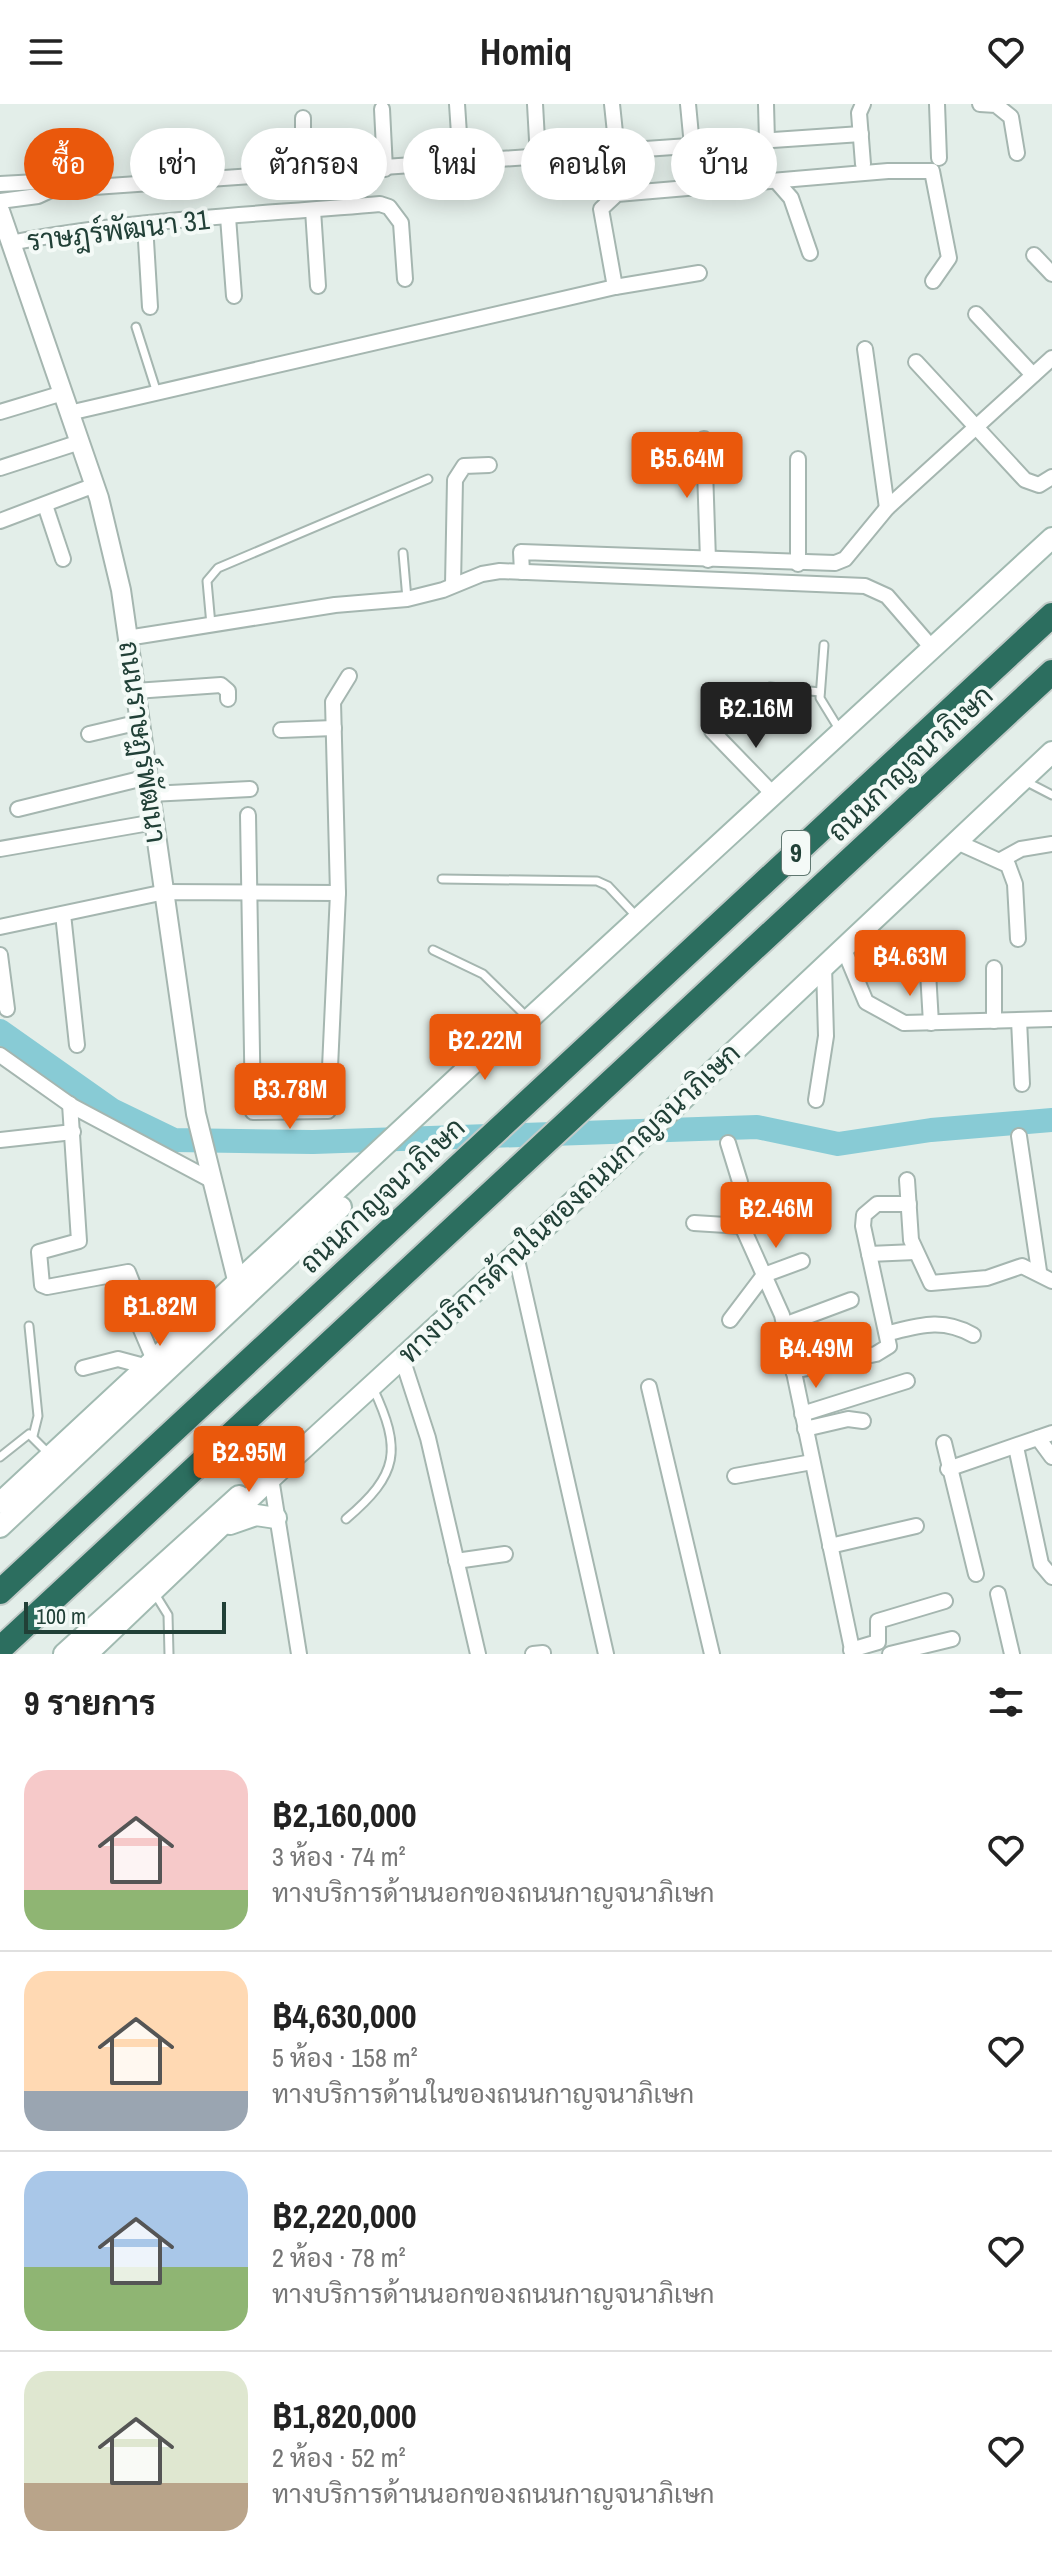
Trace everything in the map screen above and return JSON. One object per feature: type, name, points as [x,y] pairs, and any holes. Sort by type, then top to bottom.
[{"type":"highway","name":"ถนนกาญจนาภิเษก","points":[[0,1592],[1052,615]]},
{"type":"highway","name":"ถนนกาญจนาภิเษก","points":[[0,1649],[1052,672]]},
{"type":"main road","points":[[9,1505],[107,1428],[346,1192],[455,1091],[495,1062],[500,1046],[1052,538]]},
{"type":"main road","name":"ทางบริการด้านในของถนนกาญจนาภิเษก","points":[[87,1654],[271,1478],[515,1251],[612,1166],[1052,752]]},
{"type":"main road","points":[[0,1524],[9,1505],[51,1456],[238,1284],[346,1192]]},
{"type":"main road","points":[[64,1654],[230,1501],[271,1478]]},
{"type":"main road","points":[[225,1525],[256,1515],[276,1518]]},
{"type":"street","points":[[457,104],[459,128]]},
{"type":"street","points":[[535,104],[536,128]]},
{"type":"street","points":[[612,104],[614,128]]},
{"type":"street","points":[[688,104],[690,128]]},
{"type":"street","points":[[766,104],[767,128]]},
{"type":"street","points":[[863,104],[859,113],[863,164]]},
{"type":"street","points":[[937,104],[939,158]]},
{"type":"street","points":[[980,104],[996,105],[1011,117],[1017,153]]},
{"type":"street","points":[[382,109],[383,128]]},
{"type":"street","points":[[303,118],[303,128]]},
{"type":"street","points":[[777,140],[861,134]]},
{"type":"street","points":[[777,182],[888,171],[932,171],[949,258],[933,281]]},
{"type":"street","points":[[114,186],[241,177]]},
{"type":"street","points":[[777,182],[791,198],[810,253]]},
{"type":"street","points":[[0,184],[24,183]]},
{"type":"street","points":[[615,287],[601,209],[607,200],[617,194],[671,190]]},
{"type":"street","points":[[0,201],[24,198]]},
{"type":"street","name":"ราษฎร์พัฒนา 31","points":[[10,243],[62,233],[145,224],[389,207],[401,223],[405,279]]},
{"type":"street","points":[[313,210],[318,286]]},
{"type":"street","name":"ถนนราษฏร์พัฒนา","points":[[0,211],[95,485],[121,590],[196,1114],[238,1284]]},
{"type":"street","points":[[228,217],[234,296]]},
{"type":"street","points":[[145,224],[150,307]]},
{"type":"street","points":[[1034,255],[1052,274]]},
{"type":"street","points":[[69,413],[615,287],[699,273]]},
{"type":"street","points":[[976,314],[1033,375]]},
{"type":"street","points":[[865,349],[887,508]]},
{"type":"street","points":[[522,572],[521,552],[798,564],[835,563],[845,559],[887,508],[1052,358]]},
{"type":"street","points":[[916,362],[1031,485],[1052,477]]},
{"type":"street","points":[[0,412],[63,393]]},
{"type":"street","points":[[704,439],[708,560]]},
{"type":"street","points":[[0,468],[80,442]]},
{"type":"street","points":[[798,459],[798,564]]},
{"type":"street","points":[[453,585],[455,480],[464,466],[489,465]]},
{"type":"street","points":[[0,521],[95,485]]},
{"type":"street","points":[[45,505],[63,559]]},
{"type":"street","points":[[127,638],[335,605],[407,599],[482,574],[522,572],[865,586],[887,596],[932,648]]},
{"type":"street","points":[[248,815],[253,1112],[328,1111],[338,893],[333,702],[349,676]]},
{"type":"street","points":[[135,691],[221,685],[228,691],[228,699]]},
{"type":"street","points":[[89,734],[140,722]]},
{"type":"street","points":[[281,730],[334,728]]},
{"type":"street","points":[[712,731],[774,795]]},
{"type":"street","points":[[18,809],[149,786],[250,789]]},
{"type":"street","points":[[0,849],[155,822]]},
{"type":"street","points":[[957,842],[1001,860],[1013,874],[1018,939]]},
{"type":"street","points":[[1001,860],[1021,849],[1052,844]]},
{"type":"street","points":[[0,927],[165,892],[338,893]]},
{"type":"street","points":[[63,914],[77,1045]]},
{"type":"street","points":[[843,947],[866,1002],[904,1023],[1052,1019]]},
{"type":"street","points":[[0,955],[7,1009]]},
{"type":"street","points":[[816,1100],[826,1036],[824,966]]},
{"type":"street","points":[[994,968],[994,1021]]},
{"type":"street","points":[[928,972],[931,1023]]},
{"type":"street","points":[[1019,1020],[1022,1084]]},
{"type":"street","points":[[0,1055],[71,1105],[208,1172]]},
{"type":"street","points":[[71,1105],[68,1112],[73,1132],[71,1158],[79,1241],[39,1252],[42,1285],[47,1287],[128,1272],[137,1295],[133,1311],[151,1364],[118,1359],[83,1368]]},
{"type":"street","points":[[0,1140],[73,1132]]},
{"type":"street","points":[[1019,1136],[1039,1271]]},
{"type":"street","points":[[728,1143],[740,1182],[738,1207],[742,1226],[784,1325],[852,1652],[878,1642],[878,1621],[945,1601]]},
{"type":"street","points":[[907,1180],[915,1252],[931,1283],[987,1278],[1022,1266],[1039,1271],[1052,1281]]},
{"type":"street","points":[[738,1207],[778,1196]]},
{"type":"street","points":[[793,1371],[876,1354],[889,1346],[889,1333],[869,1254],[864,1215],[877,1204],[909,1204]]},
{"type":"street","points":[[694,1223],[742,1226]]},
{"type":"street","points":[[515,1251],[606,1654]]},
{"type":"street","points":[[869,1254],[915,1252]]},
{"type":"street","points":[[730,1320],[764,1275],[802,1261]]},
{"type":"street","points":[[784,1325],[851,1300]]},
{"type":"street","points":[[889,1333],[930,1323],[950,1324],[973,1335]]},
{"type":"street","points":[[402,1358],[428,1438],[478,1654]]},
{"type":"street","points":[[804,1422],[907,1381]]},
{"type":"street","points":[[649,1387],[712,1654]]},
{"type":"street","points":[[804,1422],[863,1421]]},
{"type":"street","points":[[948,1469],[1045,1436],[1052,1457]]},
{"type":"street","points":[[944,1443],[976,1574]]},
{"type":"street","points":[[1016,1447],[1041,1564],[1052,1577]]},
{"type":"street","points":[[735,1476],[812,1462]]},
{"type":"street","points":[[271,1478],[299,1654]]},
{"type":"street","points":[[830,1546],[916,1526]]},
{"type":"street","points":[[456,1561],[505,1554]]},
{"type":"street","points":[[998,1594],[1012,1654]]},
{"type":"street","points":[[890,1654],[952,1639]]},
{"type":"lane","points":[[136,327],[157,393]]},
{"type":"lane","points":[[211,627],[207,581],[218,568],[428,479]]},
{"type":"lane","points":[[403,553],[407,599]]},
{"type":"lane","points":[[824,645],[820,692],[825,710],[842,732]]},
{"type":"lane","points":[[770,687],[820,692]]},
{"type":"lane","points":[[1023,780],[1052,795]]},
{"type":"lane","points":[[442,879],[597,881],[608,886],[640,920]]},
{"type":"lane","points":[[433,950],[483,974],[530,1019]]},
{"type":"lane","points":[[29,1326],[38,1416],[33,1436]]},
{"type":"lane","points":[[346,1519],[378,1492],[390,1461],[389,1430],[372,1386]]},
{"type":"lane","points":[[0,1457],[24,1435],[33,1436],[51,1456]]},
{"type":"lane","points":[[153,1592],[168,1615],[169,1654]]},
{"type":"waterway","points":[[0,1031],[112,1110],[174,1140],[313,1142],[757,1127],[838,1144],[931,1130],[1052,1120]]}]
